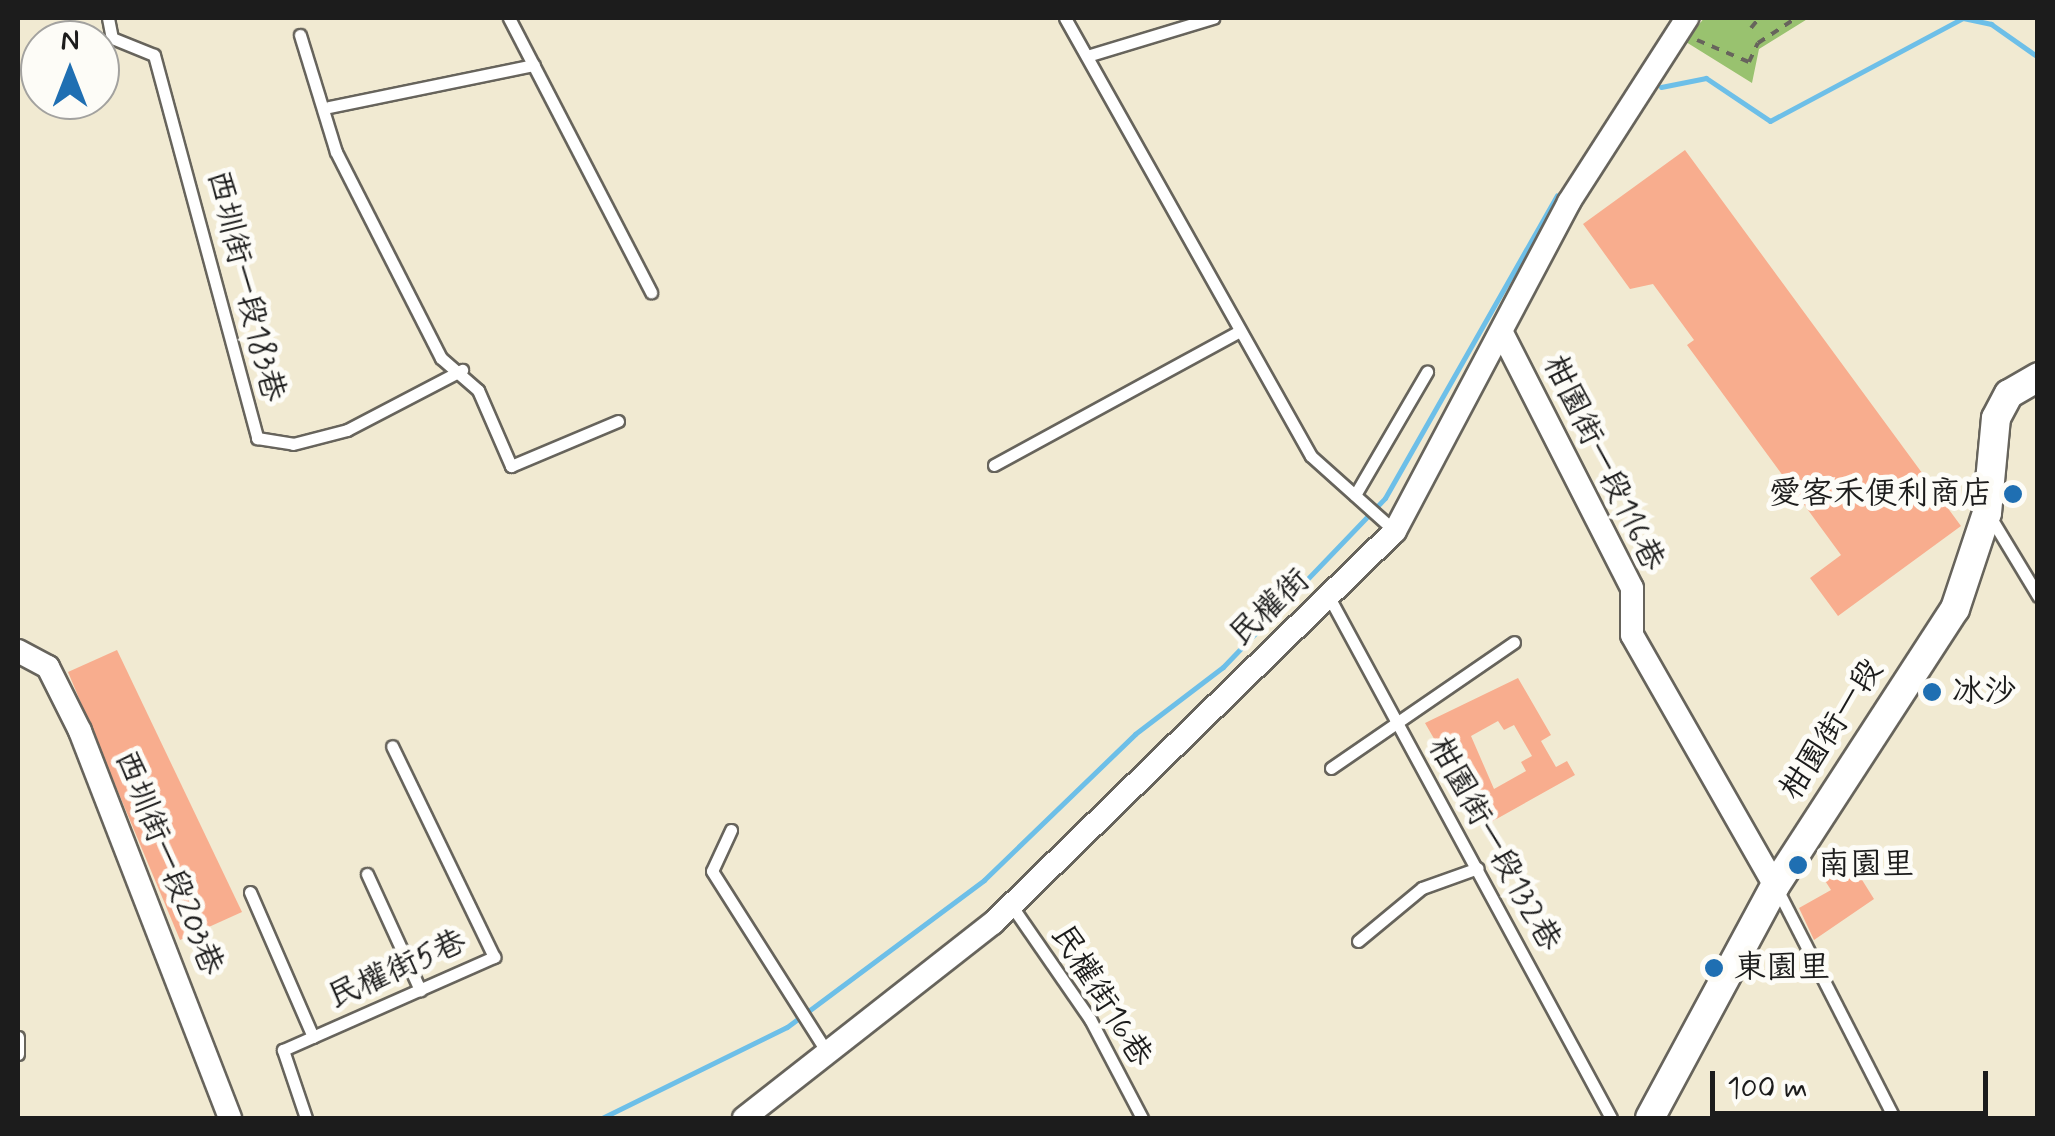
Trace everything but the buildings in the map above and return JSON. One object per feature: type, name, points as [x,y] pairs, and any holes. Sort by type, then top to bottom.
[{"type":"street","name":"民權街","points":[[744,1118],[1011,905],[1395,531],[1569,202],[1694,22]]},
{"type":"street","name":"柑園街一段116巷","points":[[1502,333],[1632,588],[1632,635],[1775,886]]},
{"type":"street","name":"柑園街一段","points":[[1650,1118],[1775,886],[1955,609],[1987,513],[1996,418],[2010,394],[2038,378]]},
{"type":"street","name":"西圳街一段203巷","points":[[18,651],[48,668],[80,731],[230,1118]]},
{"type":"lane","name":"西圳街一段183巷","points":[[108,18],[112,38],[154,55],[258,438],[293,444],[347,430],[462,370]]},
{"type":"lane","points":[[510,18],[651,292]]},
{"type":"lane","points":[[1065,18],[1236,334],[1311,456],[1395,531]]},
{"type":"lane","points":[[1087,56],[1213,18]]},
{"type":"lane","points":[[300,35],[329,107],[336,152],[441,358],[462,370],[511,466],[618,421]]},
{"type":"lane","points":[[329,107],[534,65]]},
{"type":"lane","points":[[994,466],[1236,334]]},
{"type":"lane","points":[[1355,495],[1427,372]]},
{"type":"lane","points":[[1987,513],[2038,596]]},
{"type":"lane","name":"柑園街一段132巷","points":[[1329,596],[1611,1118]]},
{"type":"lane","points":[[1331,768],[1399,729],[1514,642]]},
{"type":"lane","name":"民權街5巷","points":[[306,1118],[282,1050],[494,957],[392,746]]},
{"type":"lane","points":[[731,830],[712,871],[827,1052]]},
{"type":"lane","points":[[1358,941],[1422,888],[1478,868]]},
{"type":"lane","points":[[367,874],[420,990]]},
{"type":"lane","points":[[1775,886],[1894,1118]]},
{"type":"lane","points":[[250,892],[313,1036]]},
{"type":"lane","name":"民權街16巷","points":[[1011,905],[1090,1019],[1142,1118]]},
{"type":"lane","points":[[18,1038],[18,1054]]},
{"type":"path","points":[[1750,28],[1759,18]]},
{"type":"path","points":[[1694,22],[1694,40],[1714,39],[1750,62],[1758,43],[1796,18]]},
{"type":"green space","points":[[1704,18],[1809,18],[1759,49],[1752,83],[1686,42]]},
{"type":"waterway","points":[[1661,87],[1706,78],[1770,121],[1963,18],[1991,24],[2038,57]]},
{"type":"waterway","points":[[602,1118],[787,1027],[984,880],[1135,734],[1223,667],[1385,498],[1557,195]]},
{"type":"place","name":"愛客禾便利商店","points":[[2013,494]]},
{"type":"place","name":"冰沙","points":[[1932,692]]},
{"type":"place","name":"南園里","points":[[1798,865]]},
{"type":"place","name":"東園里","points":[[1714,968]]}]
